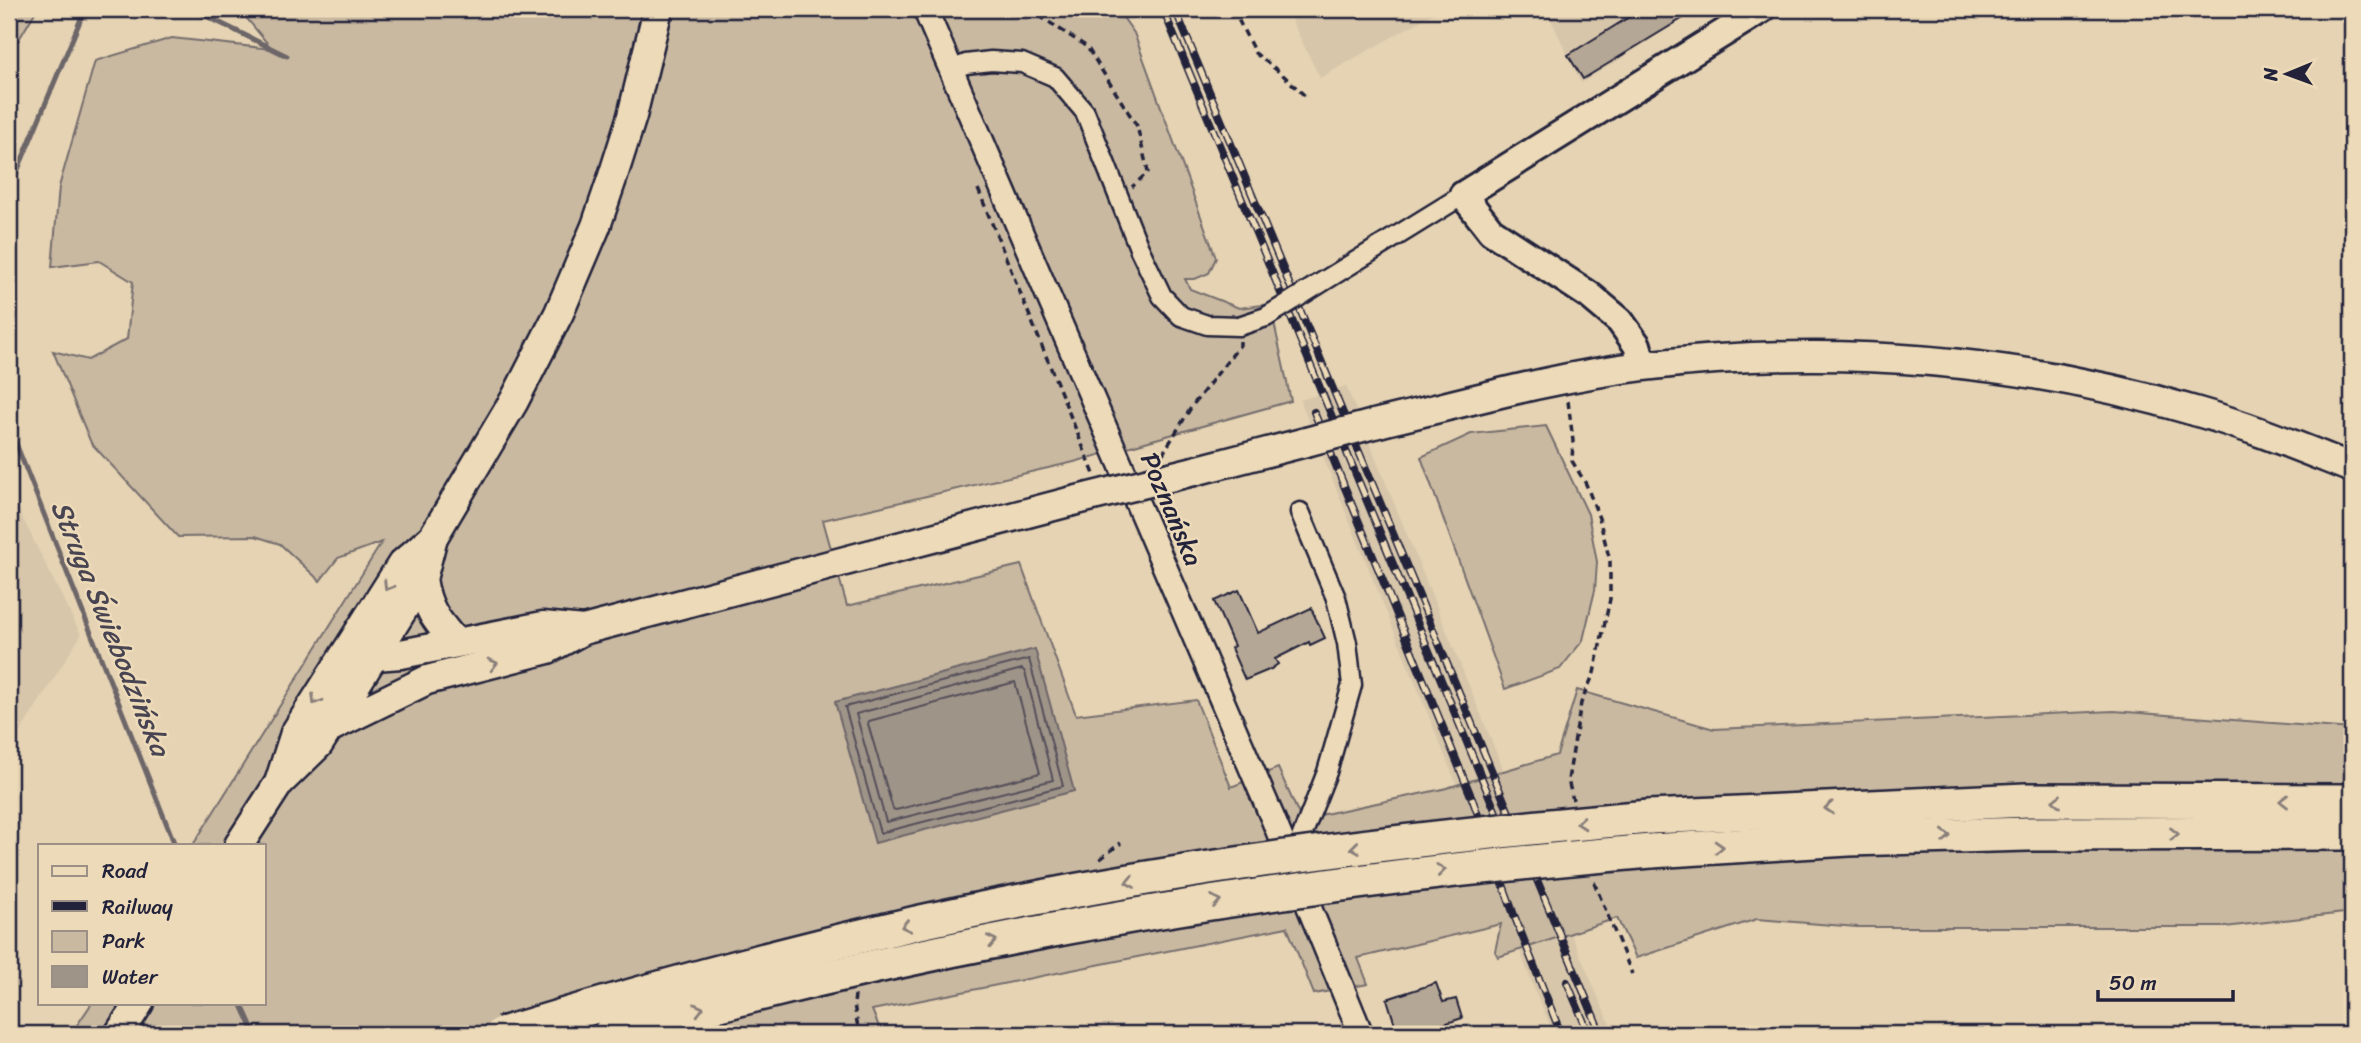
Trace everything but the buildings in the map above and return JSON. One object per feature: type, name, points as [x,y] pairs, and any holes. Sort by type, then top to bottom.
[{"type":"highway","points":[[502,1034],[757,961],[1016,903],[1134,881],[1344,850],[1648,817],[2026,800],[2352,801]]},
{"type":"highway","points":[[610,1034],[748,996],[924,955],[1139,912],[1426,872],[1651,850],[1849,839],[2028,834],[2352,834]]},
{"type":"main road","points":[[455,642],[434,618],[426,601],[422,579],[433,537],[514,401],[579,268],[632,116],[658,9]]},
{"type":"main road","points":[[1643,366],[1637,345],[1620,321],[1589,295],[1490,231],[1463,195],[1762,9]]},
{"type":"main road","points":[[329,728],[427,680],[548,649],[583,630],[1374,424],[1564,379],[1643,366],[1826,355],[1962,363],[2073,380],[2136,395],[2232,422],[2352,468]]},
{"type":"main road","points":[[240,844],[279,783],[318,745],[329,728],[402,564],[433,537]]},
{"type":"main road","points":[[279,783],[295,733],[422,579]]},
{"type":"main road","points":[[363,649],[401,654],[543,626],[583,630]]},
{"type":"main road","points":[[363,649],[391,675],[402,679],[427,680]]},
{"type":"main road","points":[[119,1034],[138,1004]]},
{"type":"street","name":"Poznańska","points":[[925,9],[1292,862],[1362,1034]]},
{"type":"street","points":[[951,70],[966,64],[1001,61],[1022,63],[1055,77],[1085,112],[1139,248],[1162,296],[1181,316],[1207,326],[1239,326],[1266,317],[1463,195]]},
{"type":"street","points":[[1292,862],[1327,772],[1352,685],[1347,643],[1336,598],[1300,512]]},
{"type":"path","points":[[1029,9],[1087,47],[1137,126],[1148,172],[1120,198]]},
{"type":"path","points":[[1233,9],[1255,54],[1282,74],[1306,97]]},
{"type":"path","points":[[1564,379],[1573,441],[1573,461],[1595,507],[1610,561],[1609,599],[1594,673]]},
{"type":"shaded area","points":[[1286,9],[1441,9],[1320,78]]},
{"type":"shaded area","points":[[1546,9],[1700,9],[1581,83]]},
{"type":"shaded area","points":[[1346,386],[1614,1034],[1554,1034],[1535,991],[1463,800],[1300,400]]},
{"type":"shaded area","points":[[9,491],[81,635],[9,750]]},
{"type":"green space","points":[[9,9],[37,9],[18,41],[9,43]]},
{"type":"green space","points":[[239,9],[887,9],[891,17],[888,9],[1117,9],[1134,33],[1216,258],[1209,273],[1195,279],[1185,279],[1190,289],[1239,308],[1270,304],[1291,401],[1074,462],[823,520],[847,606],[1021,565],[1076,715],[1196,700],[1231,787],[1278,768],[1301,819],[1443,789],[1557,755],[1577,690],[1714,729],[2114,711],[2352,729],[2352,912],[2225,927],[1857,927],[1757,919],[1636,958],[1617,918],[1498,957],[1495,951],[1501,924],[1358,958],[1368,984],[1314,994],[1287,927],[872,1010],[882,1034],[71,1034],[91,1004],[266,1004],[266,844],[194,844],[382,542],[338,558],[320,581],[280,544],[255,536],[178,537],[91,443],[53,351],[88,360],[127,339],[133,282],[99,261],[52,267],[59,187],[95,61],[172,38],[272,49]]},
{"type":"green space","points":[[1546,426],[1588,514],[1597,562],[1595,590],[1583,640],[1560,669],[1505,689],[1421,457],[1471,434]]},
{"type":"water","points":[[1035,649],[1074,791],[875,843],[835,702]]},
{"type":"waterway","name":"Struga Świebodzińska","points":[[9,191],[85,9]]},
{"type":"waterway","points":[[192,9],[287,56]]},
{"type":"waterway","name":"Struga Świebodzińska","points":[[9,426],[175,844]]},
{"type":"waterway","name":"Struga Świebodzińska","points":[[241,1004],[255,1034]]},
{"type":"railway","points":[[1163,9],[1514,856]]},
{"type":"railway","points":[[1175,9],[1601,1034]]},
{"type":"railway","points":[[1314,412],[1473,801],[1561,1034]]},
{"type":"railway","points":[[1567,982],[1589,1034]]}]
